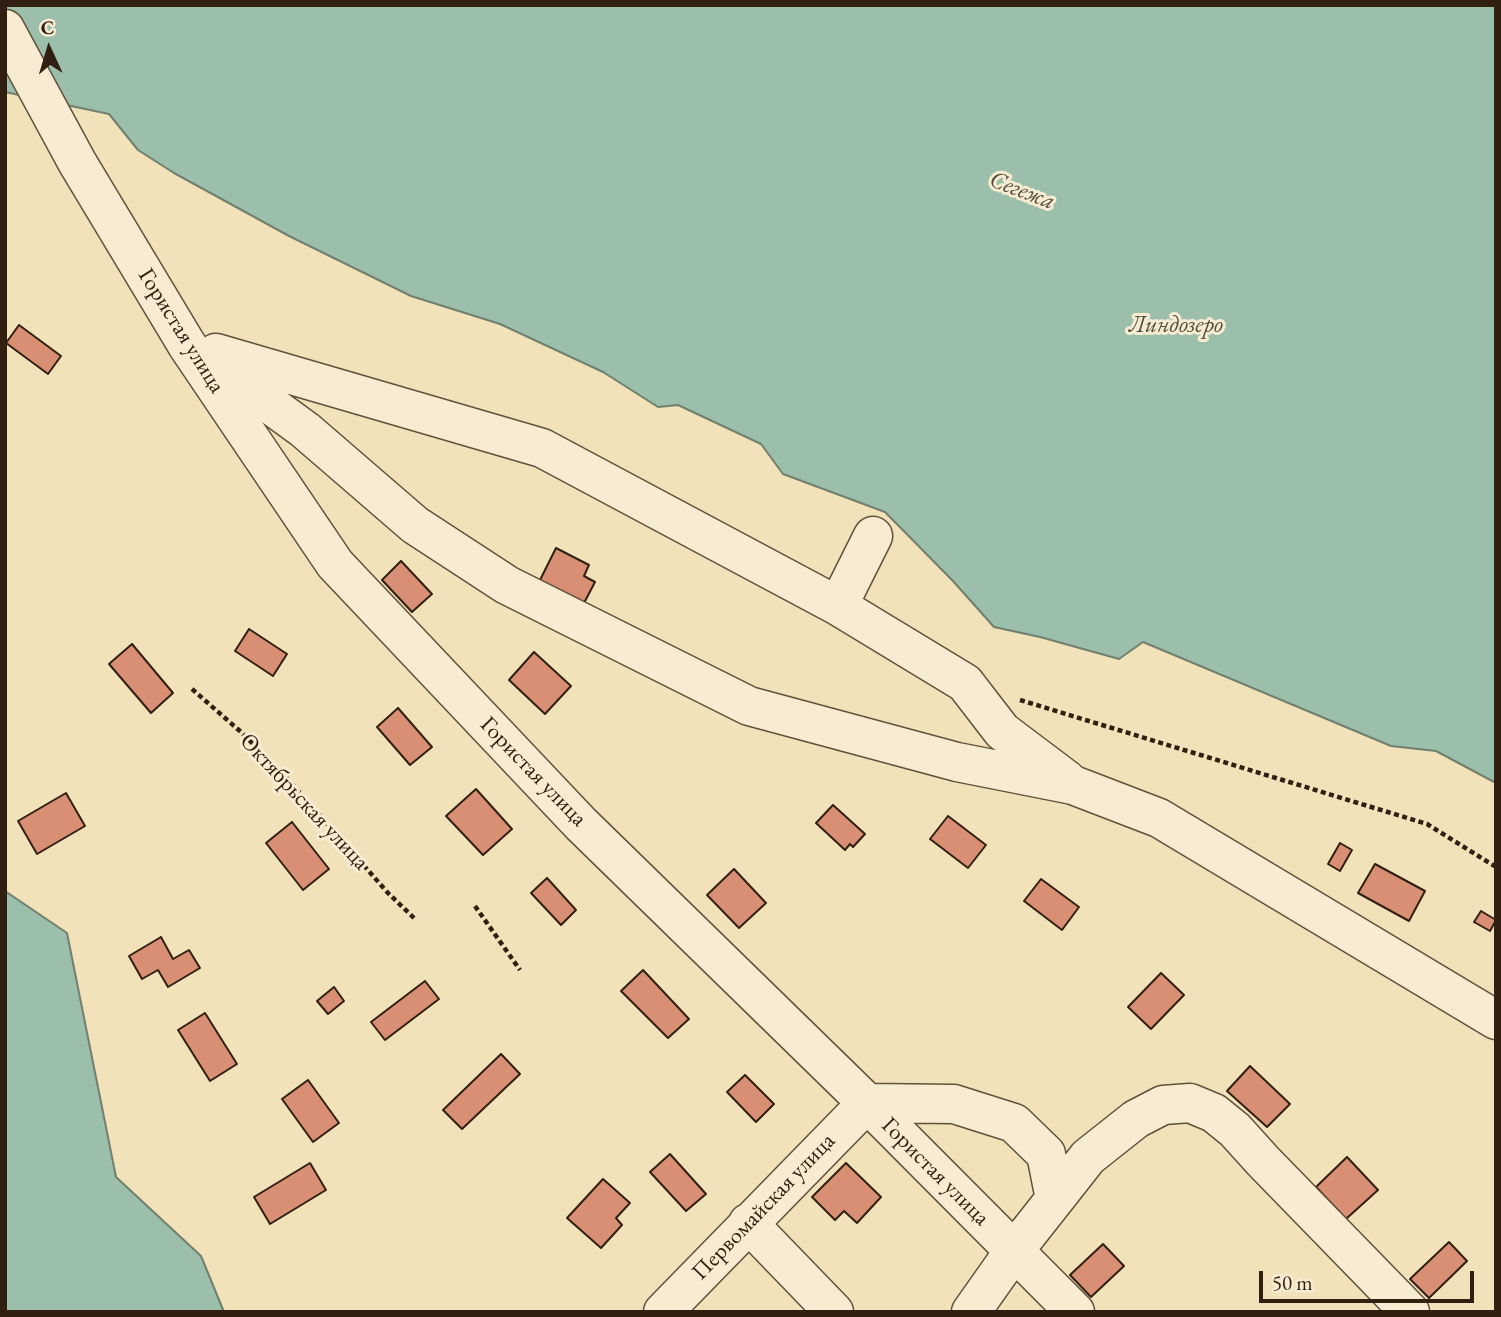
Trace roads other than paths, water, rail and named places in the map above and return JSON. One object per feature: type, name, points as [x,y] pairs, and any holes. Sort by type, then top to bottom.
[{"type":"street","name":"Гористая улица","points":[[5,29],[77,162],[187,345],[335,564],[581,824],[867,1103],[1076,1312]]},
{"type":"street","points":[[187,345],[542,448],[838,606],[965,683],[1010,715],[1073,785]]},
{"type":"street","points":[[187,345],[305,430],[415,525],[507,585],[749,706],[957,762],[1073,785],[1158,818],[1496,1020]]},
{"type":"street","points":[[838,606],[873,536]]},
{"type":"street","points":[[957,762],[994,754],[1010,715]]},
{"type":"street","points":[[867,1103],[954,1104],[1014,1123],[1046,1154],[1055,1199]]},
{"type":"street","name":"Первомайская улица","points":[[663,1312],[867,1103]]},
{"type":"street","points":[[971,1312],[1014,1251],[1088,1157],[1136,1119],[1163,1105],[1190,1103],[1214,1113],[1235,1130],[1410,1312]]},
{"type":"street","points":[[748,1223],[834,1312]]},
{"type":"water","name":"Линдозеро","points":[[5,5],[1496,5],[1496,783],[1436,751],[1391,746],[1143,642],[1119,659],[994,627],[885,512],[783,474],[761,444],[678,405],[658,407],[603,372],[500,324],[411,296],[289,236],[174,173],[138,150],[109,114],[5,92]]},
{"type":"water","points":[[5,891],[67,933],[116,1177],[201,1256],[224,1312],[5,1312]]},
{"type":"water label","name":"Сегежа","points":[[1022,191]]}]
